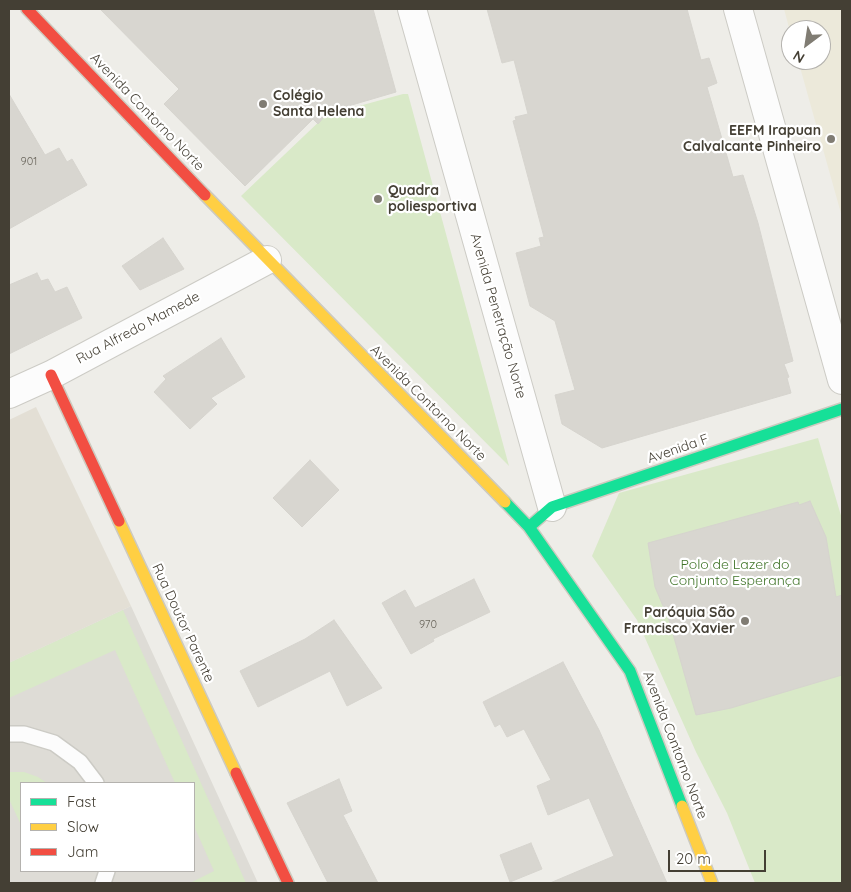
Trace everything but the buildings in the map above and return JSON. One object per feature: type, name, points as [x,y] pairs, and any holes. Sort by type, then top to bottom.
[{"type":"street","name":"Avenida Contorno Norte","points":[[27,9],[267,260],[529,527],[630,671],[712,883]]},
{"type":"street","name":"Avenida Penetração Norte","points":[[412,9],[552,507]]},
{"type":"street","points":[[738,9],[842,380]]},
{"type":"street","name":"Rua Alfredo Mamede","points":[[9,394],[50,375],[267,260]]},
{"type":"street","name":"Rua Doutor Parente","points":[[50,375],[288,883]]},
{"type":"street","name":"Avenida F","points":[[529,527],[552,507],[842,408]]},
{"type":"lane","points":[[9,734],[24,734],[54,743],[80,762],[95,782]]},
{"type":"shaded area","name":"EEFM Irapuan Calvalcante Pinheiro","points":[[784,9],[842,9],[842,217],[801,70],[831,70],[831,20],[787,20]]},
{"type":"shaded area","points":[[36,407],[131,606],[9,663],[9,420]]},
{"type":"shaded area","points":[[131,606],[258,883],[9,883],[9,663]]},
{"type":"green space","points":[[408,94],[509,466],[241,196],[326,115]]},
{"type":"green space","name":"Polo de Lazer do Conjunto Esperança","points":[[818,438],[842,519],[842,883],[755,883],[727,813],[696,752],[637,620],[592,556],[619,493]]},
{"type":"green space","points":[[123,610],[246,883],[190,883],[214,871],[195,828],[195,782],[175,782],[115,650],[9,698],[9,663]]},
{"type":"green space","points":[[9,772],[24,772],[46,782],[20,782],[20,823],[9,799]]},
{"type":"traffic: fast","points":[[529,527],[552,507],[842,409]]},
{"type":"traffic: fast","points":[[505,502],[529,527],[630,671],[682,806]]},
{"type":"traffic: slow","points":[[205,195],[505,502]]},
{"type":"traffic: slow","points":[[119,521],[236,773]]},
{"type":"traffic: slow","points":[[682,806],[712,883]]},
{"type":"traffic: jam","points":[[27,9],[205,195]]},
{"type":"traffic: jam","points":[[51,375],[119,521]]},
{"type":"traffic: jam","points":[[236,773],[288,883]]},
{"type":"place","name":"Colégio Santa Helena","points":[[263,104]]},
{"type":"place","name":"EEFM Irapuan Calvalcante Pinheiro","points":[[831,139]]},
{"type":"place","name":"Quadra poliesportiva","points":[[378,199]]},
{"type":"place","name":"Paróquia São Francisco Xavier","points":[[745,621]]}]
